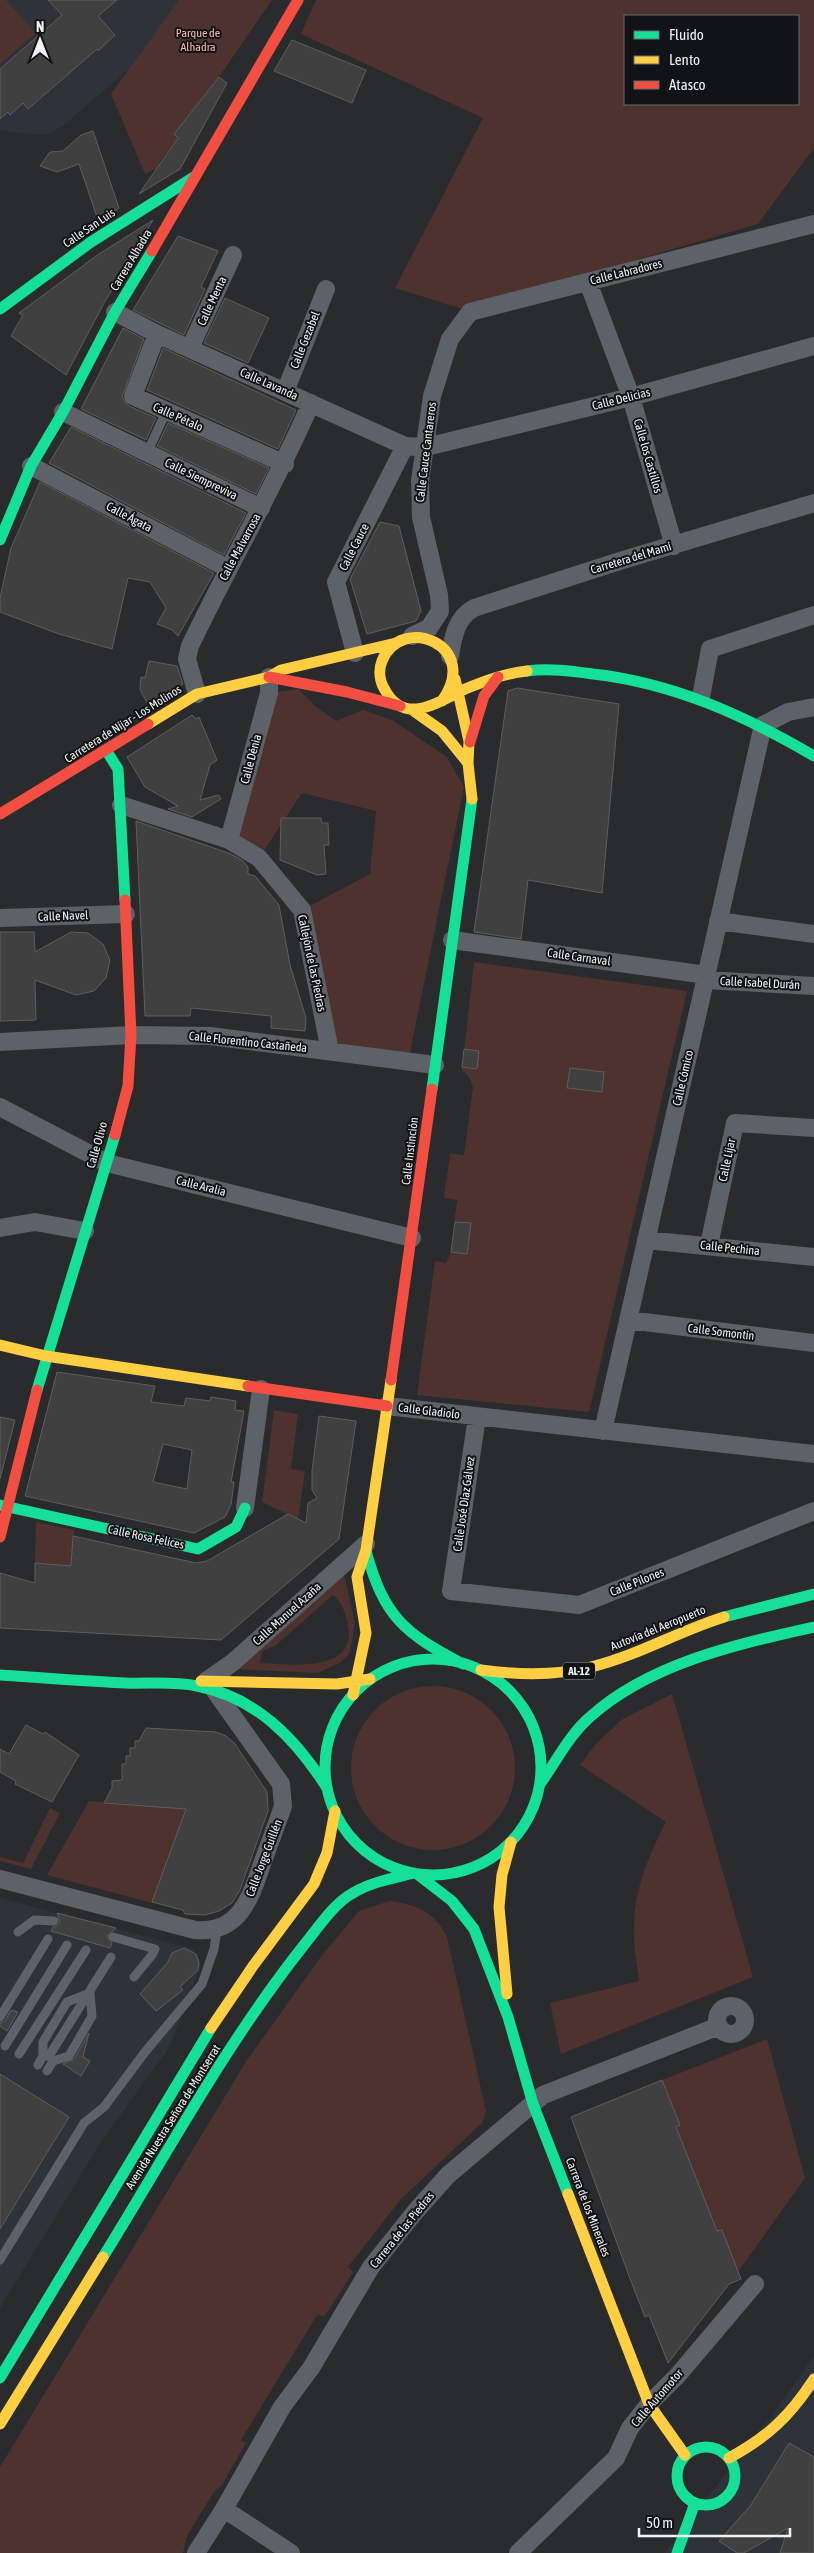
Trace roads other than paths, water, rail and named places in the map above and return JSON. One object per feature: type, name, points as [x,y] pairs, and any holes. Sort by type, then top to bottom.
[{"type":"main road","name":"Carrera Alhadra","points":[[0,540],[2,525],[31,466],[63,412],[115,312],[198,174],[298,0]]},
{"type":"main road","name":"Calle San Luis","points":[[0,309],[91,242],[198,174]]},
{"type":"main road","name":"Carretera de Níjar - Los Molinos","points":[[0,814],[197,694],[268,677],[281,670],[402,640]]},
{"type":"main road","points":[[442,702],[451,691],[456,659],[445,648],[433,641],[402,640],[385,654],[380,673],[387,696],[442,731],[468,762]]},
{"type":"main road","points":[[268,677],[333,689],[405,708],[428,708],[495,672],[536,669],[626,678],[701,698],[763,725],[814,756]]},
{"type":"main road","name":"Calle Instinción","points":[[353,1695],[366,1633],[357,1577],[366,1546],[412,1238],[472,796],[468,762],[469,747],[484,696],[495,672]]},
{"type":"main road","name":"Calle Instinción","points":[[454,679],[469,747]]},
{"type":"main road","name":"Calle Olivo","points":[[0,1537],[4,1506],[46,1356],[107,1163],[128,1086],[130,1035],[121,805],[118,769],[106,750]]},
{"type":"main road","name":"Calle Gladiolo","points":[[0,1345],[46,1356],[387,1406]]},
{"type":"main road","name":"Calle Rosa Felices","points":[[4,1506],[198,1548],[236,1527],[244,1508]]},
{"type":"main road","name":"Calle Instinción","points":[[366,1546],[381,1598],[396,1622],[427,1646],[463,1664]]},
{"type":"main road","name":"Autovía del Aeropuerto","points":[[481,1670],[522,1674],[576,1671],[609,1662],[713,1620],[760,1606],[814,1594]]},
{"type":"main road","points":[[540,1784],[540,1755],[537,1736],[529,1718],[512,1693],[481,1670],[463,1664],[441,1660],[419,1660],[390,1668],[370,1679],[353,1695],[339,1714],[328,1742],[325,1765],[327,1788],[335,1812],[345,1830],[367,1852],[394,1868],[415,1873],[439,1874],[468,1869],[493,1856],[511,1842],[528,1820],[540,1784],[582,1725],[616,1697],[683,1665],[764,1639],[814,1627]]},
{"type":"main road","points":[[0,1675],[210,1686],[356,1682],[370,1679]]},
{"type":"main road","points":[[210,1686],[260,1713],[279,1726],[302,1752],[327,1788]]},
{"type":"main road","name":"Avenida Nuestra Señora de Montserrat","points":[[0,2378],[204,2038],[253,1966],[314,1884],[327,1853],[335,1812]]},
{"type":"main road","name":"Carrera de los Minerales","points":[[508,2017],[499,1907],[502,1874],[511,1842]]},
{"type":"main road","name":"Carrera de los Minerales","points":[[415,1873],[452,1901],[470,1922],[508,2017],[534,2104],[649,2404],[685,2455]]},
{"type":"main road","name":"Avenida Nuestra Señora de Montserrat","points":[[0,2424],[234,2044],[305,1944],[335,1908],[352,1893],[378,1882],[415,1873]]},
{"type":"main road","points":[[729,2458],[764,2439],[782,2424],[814,2379]]},
{"type":"main road","points":[[700,2447],[708,2447],[724,2453],[729,2458],[735,2474],[732,2490],[720,2502],[704,2505],[696,2503],[688,2499],[678,2486],[677,2470],[685,2455],[700,2447]]},
{"type":"main road","points":[[676,2553],[696,2503]]},
{"type":"street","name":"Calle Labradores","points":[[450,339],[470,312],[814,224]]},
{"type":"street","name":"Calle Menta","points":[[190,348],[234,255]]},
{"type":"street","name":"Calle los Castillos","points":[[588,282],[631,397],[674,546]]},
{"type":"street","name":"Calle Gezabel","points":[[285,392],[326,289]]},
{"type":"street","name":"Calle Lavanda","points":[[115,312],[158,334],[405,446],[426,447]]},
{"type":"street","name":"Calle Pétalo","points":[[158,334],[133,396],[285,464]]},
{"type":"street","name":"Calle Cauce Cantareros","points":[[402,640],[426,631],[434,624],[440,611],[439,595],[419,508],[420,482],[432,396],[450,339]]},
{"type":"street","name":"Calle Delicias","points":[[426,447],[631,397],[814,346]]},
{"type":"street","name":"Calle Malvarrosa","points":[[197,694],[187,659],[190,646],[227,568],[285,464],[311,403]]},
{"type":"street","name":"Calle Siempreviva","points":[[63,412],[261,508]]},
{"type":"street","name":"Calle Cauce","points":[[355,652],[336,582],[405,446]]},
{"type":"street","name":"Calle Ágata","points":[[31,466],[227,568]]},
{"type":"street","name":"Carretera del Mamí","points":[[457,626],[465,613],[474,608],[814,503]]},
{"type":"street","name":"Calle Cauce Cantareros","points":[[439,595],[445,598],[453,610],[457,626]]},
{"type":"street","points":[[701,698],[710,649],[814,615]]},
{"type":"street","points":[[456,659],[457,626]]},
{"type":"street","name":"Calle Dénia","points":[[230,840],[269,693],[268,677]]},
{"type":"street","points":[[763,725],[788,712],[814,706]]},
{"type":"street","name":"Calle Cómico","points":[[603,1431],[763,725]]},
{"type":"street","name":"Callejón de las Piedras","points":[[121,805],[230,840],[259,858],[302,910],[330,1051]]},
{"type":"street","name":"Calle Navel","points":[[0,918],[126,914]]},
{"type":"street","points":[[718,922],[814,934]]},
{"type":"street","name":"Calle Carnaval","points":[[452,940],[706,978]]},
{"type":"street","name":"Calle Isabel Durán","points":[[706,978],[814,986]]},
{"type":"street","name":"Calle Florentino Castañeda","points":[[0,1042],[130,1035],[210,1036],[435,1065]]},
{"type":"street","name":"Calle Aralia","points":[[0,1107],[107,1163],[412,1238]]},
{"type":"street","name":"Calle Líjar","points":[[709,1245],[735,1123],[814,1128]]},
{"type":"street","points":[[0,1228],[35,1222],[85,1231]]},
{"type":"street","name":"Calle Pechina","points":[[646,1240],[814,1257]]},
{"type":"street","name":"Calle Somontín","points":[[628,1320],[814,1343]]},
{"type":"street","name":"Calle Rosa Felices","points":[[244,1508],[261,1389]]},
{"type":"street","name":"Calle Gladiolo","points":[[387,1406],[814,1454]]},
{"type":"street","name":"Calle José Díaz Gálvez","points":[[451,1592],[477,1417]]},
{"type":"street","name":"Calle Pilones","points":[[451,1592],[579,1605],[814,1511]]},
{"type":"street","name":"Calle Manuel Azaña","points":[[210,1686],[232,1663],[366,1546]]},
{"type":"street","name":"Calle Jorge Guillén","points":[[210,1686],[281,1784],[284,1795],[283,1806],[251,1896],[242,1911],[216,1930]]},
{"type":"street","points":[[0,1879],[181,1928],[206,1931],[216,1930]]},
{"type":"street","name":"Carrera de las Piedras","points":[[196,2553],[224,2509],[282,2407],[311,2368],[371,2266],[448,2175],[544,2095],[719,2026]]},
{"type":"street","name":"Calle Automotor","points":[[518,2553],[616,2458],[630,2428],[649,2404],[678,2375],[755,2284]]},
{"type":"street","points":[[224,2509],[291,2553]]},
{"type":"lane","points":[[144,452],[166,412]]},
{"type":"lane","points":[[18,1932],[34,1920],[54,1922]]},
{"type":"lane","points":[[0,2260],[84,2123],[104,2107],[144,2052],[202,1984],[214,1949],[216,1930]]},
{"type":"lane","points":[[113,1937],[154,1949],[152,1955],[134,1978]]},
{"type":"lane","points":[[0,2017],[48,1939]]},
{"type":"lane","points":[[6,2046],[68,1945]]},
{"type":"lane","points":[[20,2054],[86,1950]]},
{"type":"lane","points":[[38,2065],[48,2058],[111,1957]]},
{"type":"lane","points":[[47,2071],[48,2058],[43,2042],[67,2002],[90,1993]]},
{"type":"lane","points":[[48,2058],[69,2056],[92,2016],[90,1993]]},
{"type":"park label","name":"Parque de Alhadra","points":[[198,40]]}]
